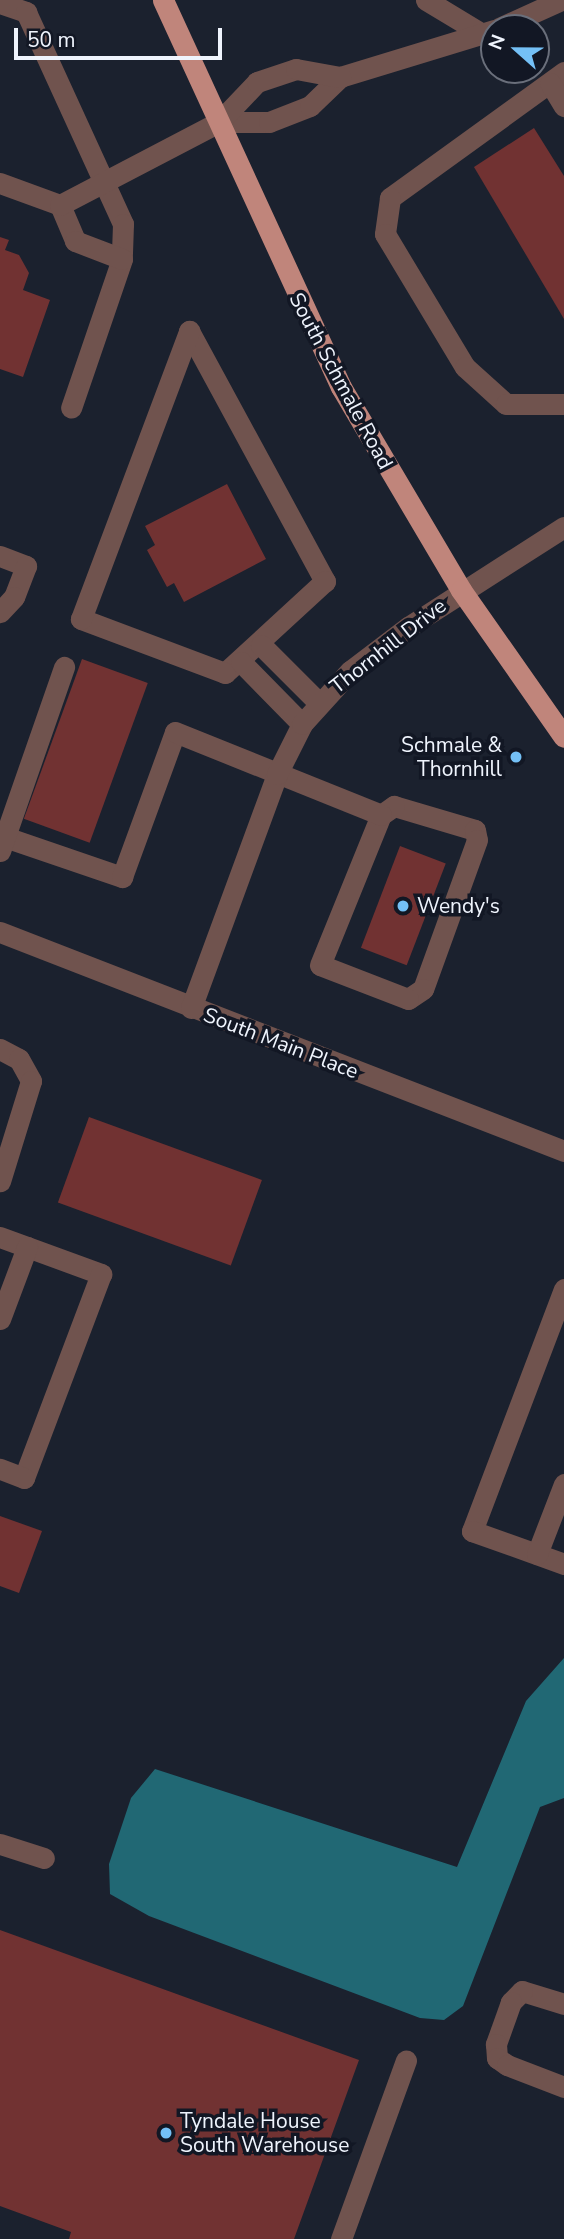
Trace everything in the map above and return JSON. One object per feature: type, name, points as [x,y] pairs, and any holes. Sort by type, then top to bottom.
[{"type":"main road","name":"South Schmale Road","points":[[163,0],[341,387],[461,590],[563,734]]},
{"type":"street","points":[[426,0],[480,25]]},
{"type":"street","points":[[0,3],[26,12],[123,224],[122,259],[71,408]]},
{"type":"street","points":[[534,14],[562,3]]},
{"type":"street","points":[[60,205],[102,178],[219,122],[257,82],[296,69],[340,77],[480,35]]},
{"type":"street","points":[[219,122],[269,122],[310,106],[340,77]]},
{"type":"street","points":[[564,106],[557,77],[390,198],[385,234],[465,367],[506,404],[564,404]]},
{"type":"street","points":[[0,183],[60,205],[75,241],[122,259]]},
{"type":"street","points":[[188,331],[325,581],[261,645],[225,673],[81,619],[188,331]]},
{"type":"street","name":"Thornhill Drive","points":[[191,1008],[277,774],[302,724],[318,703],[350,671],[461,590],[564,527]]},
{"type":"street","points":[[0,556],[26,565],[14,597],[0,612]]},
{"type":"street","points":[[261,645],[318,703]]},
{"type":"street","points":[[241,662],[302,724]]},
{"type":"street","points":[[64,667],[3,844],[122,877],[175,732],[381,815]]},
{"type":"street","points":[[394,806],[435,815],[475,830],[477,840],[424,989],[408,999],[320,965],[381,815],[394,806]]},
{"type":"street","name":"South Main Place","points":[[1,936],[564,1151]]},
{"type":"street","points":[[0,1049],[19,1059],[32,1081],[0,1181]]},
{"type":"street","points":[[0,1237],[101,1274],[24,1478],[0,1469]]},
{"type":"street","points":[[0,1319],[27,1247]]},
{"type":"street","points":[[564,1289],[472,1531],[564,1564]]},
{"type":"street","points":[[537,1553],[564,1484]]},
{"type":"street","points":[[0,1844],[44,1858]]},
{"type":"street","points":[[564,2004],[522,1991],[511,2002],[496,2044],[497,2058],[507,2065],[564,2087]]},
{"type":"street","points":[[341,2239],[406,2060]]},
{"type":"water","points":[[564,1658],[564,1798],[540,1807],[463,2006],[444,2020],[420,2018],[149,1916],[110,1894],[109,1864],[131,1798],[155,1769],[457,1867],[526,1701]]},
{"type":"building","points":[[534,128],[564,176],[564,319],[474,167]]},
{"type":"building","points":[[0,237],[9,240],[5,250],[19,255],[29,273],[23,290],[50,300],[23,377],[0,369]]},
{"type":"building","points":[[227,484],[266,559],[184,602],[174,583],[167,587],[147,550],[155,545],[145,526]]},
{"type":"building","points":[[82,659],[148,683],[90,843],[24,819]]},
{"type":"building","name":"Wendy's","points":[[400,846],[446,864],[407,965],[361,948]]},
{"type":"building","points":[[89,1117],[262,1180],[231,1265],[58,1203]]},
{"type":"building","points":[[0,1516],[42,1531],[19,1593],[0,1586]]},
{"type":"building","name":"Tyndale House South Warehouse","points":[[0,1930],[359,2060],[294,2239],[69,2239],[71,2232],[0,2206]]},
{"type":"place","name":"Schmale & Thornhill","points":[[516,757]]},
{"type":"place","name":"Wendy's","points":[[403,906]]},
{"type":"place","name":"Tyndale House South Warehouse","points":[[166,2133]]}]
